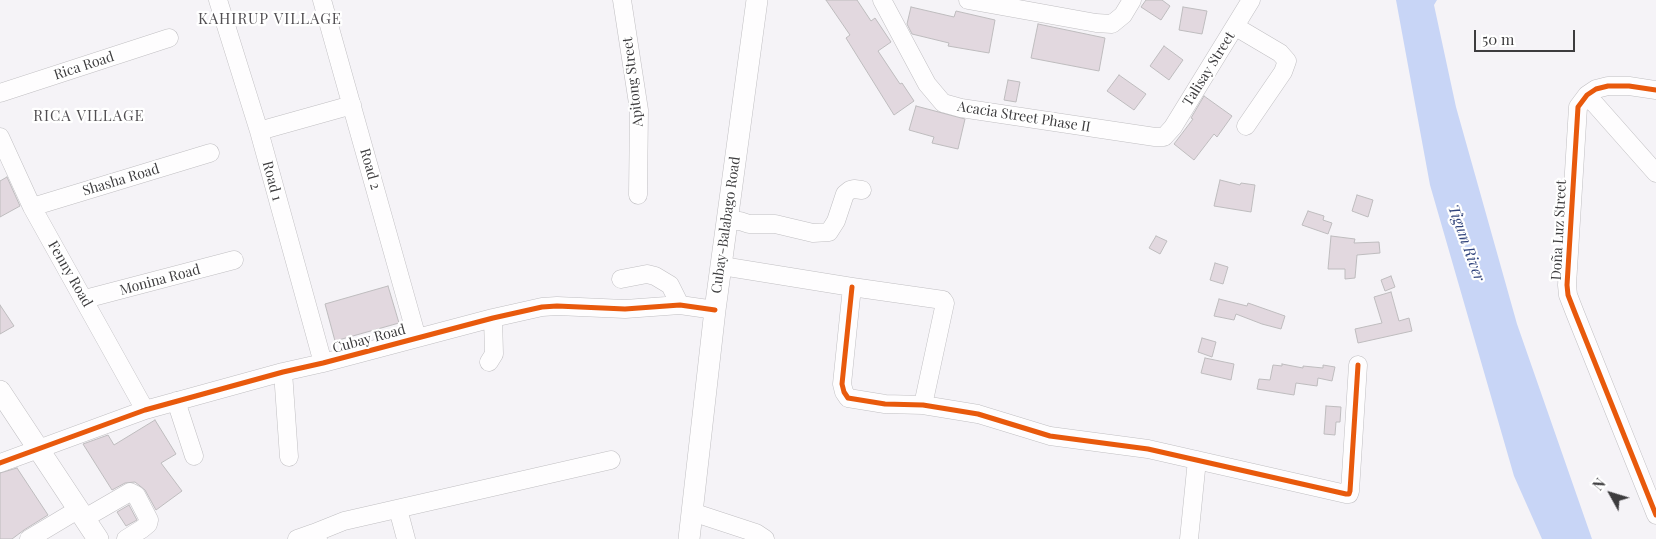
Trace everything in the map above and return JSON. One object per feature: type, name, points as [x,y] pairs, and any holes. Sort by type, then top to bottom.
[{"type":"main road","name":"Cubay-Balabago Road","points":[[689,539],[726,221],[757,0]]},
{"type":"main road","points":[[0,391],[77,514],[98,539]]},
{"type":"main road","points":[[77,514],[81,539]]},
{"type":"street","name":"Road 1","points":[[218,0],[259,131],[323,363]]},
{"type":"street","name":"Road 2","points":[[322,0],[417,338]]},
{"type":"street","name":"Apitong Street","points":[[622,0],[639,110],[638,195]]},
{"type":"street","name":"Acacia Street Phase II","points":[[882,0],[927,84],[943,103],[960,108],[1154,137],[1164,136]]},
{"type":"street","points":[[968,0],[1096,23],[1112,24],[1123,15],[1132,0]]},
{"type":"street","name":"Talisay Street","points":[[1164,136],[1173,127],[1251,0]]},
{"type":"street","points":[[1236,27],[1280,53],[1287,61],[1283,72],[1246,126]]},
{"type":"street","name":"Rica Road","points":[[0,93],[169,38]]},
{"type":"street","points":[[1656,90],[1629,86],[1608,86],[1596,89],[1588,95],[1656,173]]},
{"type":"street","name":"Doña Luz Street","points":[[1588,95],[1578,107],[1568,294],[1656,514]]},
{"type":"street","points":[[259,131],[352,105]]},
{"type":"street","name":"Fenny Road","points":[[0,137],[32,207],[146,410]]},
{"type":"street","name":"Shasha Road","points":[[32,207],[210,153]]},
{"type":"street","points":[[726,221],[740,221],[749,224],[775,224],[813,233],[829,232],[836,221],[846,194],[850,190],[862,190]]},
{"type":"street","name":"Monina Road","points":[[85,300],[234,260]]},
{"type":"street","points":[[722,266],[942,300],[944,304],[923,405]]},
{"type":"street","points":[[620,279],[647,274],[655,276],[670,285],[680,305]]},
{"type":"street","points":[[852,287],[842,376],[844,392],[848,398],[885,404],[923,405],[978,414],[1050,436],[1148,449],[1349,494],[1358,365]]},
{"type":"street","name":"Cubay Road","points":[[0,463],[176,401],[492,318],[557,306],[626,309],[680,305],[715,310]]},
{"type":"street","points":[[489,362],[494,354],[492,318]]},
{"type":"street","points":[[282,372],[289,457]]},
{"type":"street","points":[[176,401],[194,456]]},
{"type":"street","points":[[297,539],[316,536],[344,521],[611,460]]},
{"type":"street","points":[[1190,539],[1197,460]]},
{"type":"street","points":[[29,539],[77,514],[130,492],[136,495],[150,520],[142,529],[126,539]]},
{"type":"street","points":[[398,509],[406,539]]},
{"type":"street","points":[[692,512],[756,533],[765,539]]},
{"type":"water","name":"Tigum River","points":[[1396,0],[1437,0],[1434,5],[1456,107],[1517,324],[1592,539],[1542,539],[1514,476],[1430,185]]},
{"type":"building","points":[[826,0],[857,0],[871,21],[875,18],[891,42],[878,51],[914,101],[894,115],[846,38],[850,35]]},
{"type":"building","points":[[1146,0],[1162,0],[1170,6],[1161,20],[1141,7]]},
{"type":"building","points":[[911,7],[954,17],[956,11],[995,20],[989,53],[948,46],[949,43],[912,34],[907,24]]},
{"type":"building","points":[[1183,7],[1207,11],[1202,34],[1179,30]]},
{"type":"building","points":[[1038,24],[1105,38],[1099,71],[1031,58]]},
{"type":"building","points":[[1164,46],[1183,60],[1169,80],[1150,66]]},
{"type":"building","points":[[1119,75],[1146,94],[1134,110],[1107,91]]},
{"type":"building","points":[[1008,80],[1020,82],[1016,102],[1004,100]]},
{"type":"building","points":[[1204,96],[1232,116],[1217,137],[1214,134],[1194,160],[1174,144],[1193,119],[1191,118]]},
{"type":"building","points":[[916,106],[965,119],[958,149],[932,143],[934,137],[909,130]]},
{"type":"building","points":[[7,177],[20,206],[0,217],[0,181]]},
{"type":"building","points":[[1220,180],[1240,185],[1241,183],[1255,185],[1251,212],[1214,206]]},
{"type":"building","points":[[1357,195],[1373,200],[1368,217],[1352,211]]},
{"type":"building","points":[[1308,211],[1324,216],[1323,220],[1332,223],[1328,234],[1302,225]]},
{"type":"building","points":[[1156,236],[1167,241],[1160,254],[1149,248]]},
{"type":"building","points":[[1331,236],[1355,239],[1354,243],[1379,242],[1380,253],[1357,255],[1355,278],[1345,279],[1345,269],[1328,269]]},
{"type":"building","points":[[1215,263],[1228,267],[1223,284],[1210,280]]},
{"type":"building","points":[[1391,276],[1395,287],[1385,291],[1381,280]]},
{"type":"building","points":[[388,286],[399,323],[335,341],[325,304]]},
{"type":"building","points":[[1391,292],[1399,321],[1409,318],[1412,331],[1358,343],[1355,329],[1382,323],[1374,297]]},
{"type":"building","points":[[1219,299],[1247,306],[1248,303],[1285,316],[1281,329],[1236,314],[1234,320],[1214,316]]},
{"type":"building","points":[[0,305],[14,326],[0,334]]},
{"type":"building","points":[[1202,338],[1216,342],[1212,357],[1198,352]]},
{"type":"building","points":[[1205,358],[1234,364],[1231,380],[1201,373]]},
{"type":"building","points":[[1282,364],[1303,368],[1303,366],[1323,368],[1323,365],[1335,367],[1332,381],[1318,378],[1317,386],[1296,383],[1294,395],[1257,389],[1259,379],[1270,380],[1273,365],[1282,366]]},
{"type":"building","points":[[1326,406],[1341,407],[1340,422],[1336,422],[1335,435],[1324,434]]},
{"type":"building","points":[[155,420],[176,454],[161,463],[182,491],[156,510],[145,490],[135,482],[125,483],[112,490],[83,444],[108,435],[114,445]]},
{"type":"building","points":[[17,468],[48,515],[12,539],[0,539],[0,473]]},
{"type":"building","points":[[129,505],[137,520],[126,526],[117,512]]},
{"type":"cycle path","points":[[1656,90],[1629,86],[1608,86],[1596,89],[1587,95],[1578,107],[1567,285],[1568,295],[1656,515]]},
{"type":"cycle path","points":[[852,287],[842,384],[848,398],[885,404],[923,405],[978,414],[1050,436],[1148,449],[1346,494],[1349,494],[1350,491],[1358,365]]},
{"type":"cycle path","points":[[0,463],[145,410],[283,372],[542,307],[625,309],[680,305],[715,310]]},
{"type":"district","name":"KAHIRUP VILLAGE","points":[[270,19]]},
{"type":"district","name":"RICA VILLAGE","points":[[89,116]]}]
